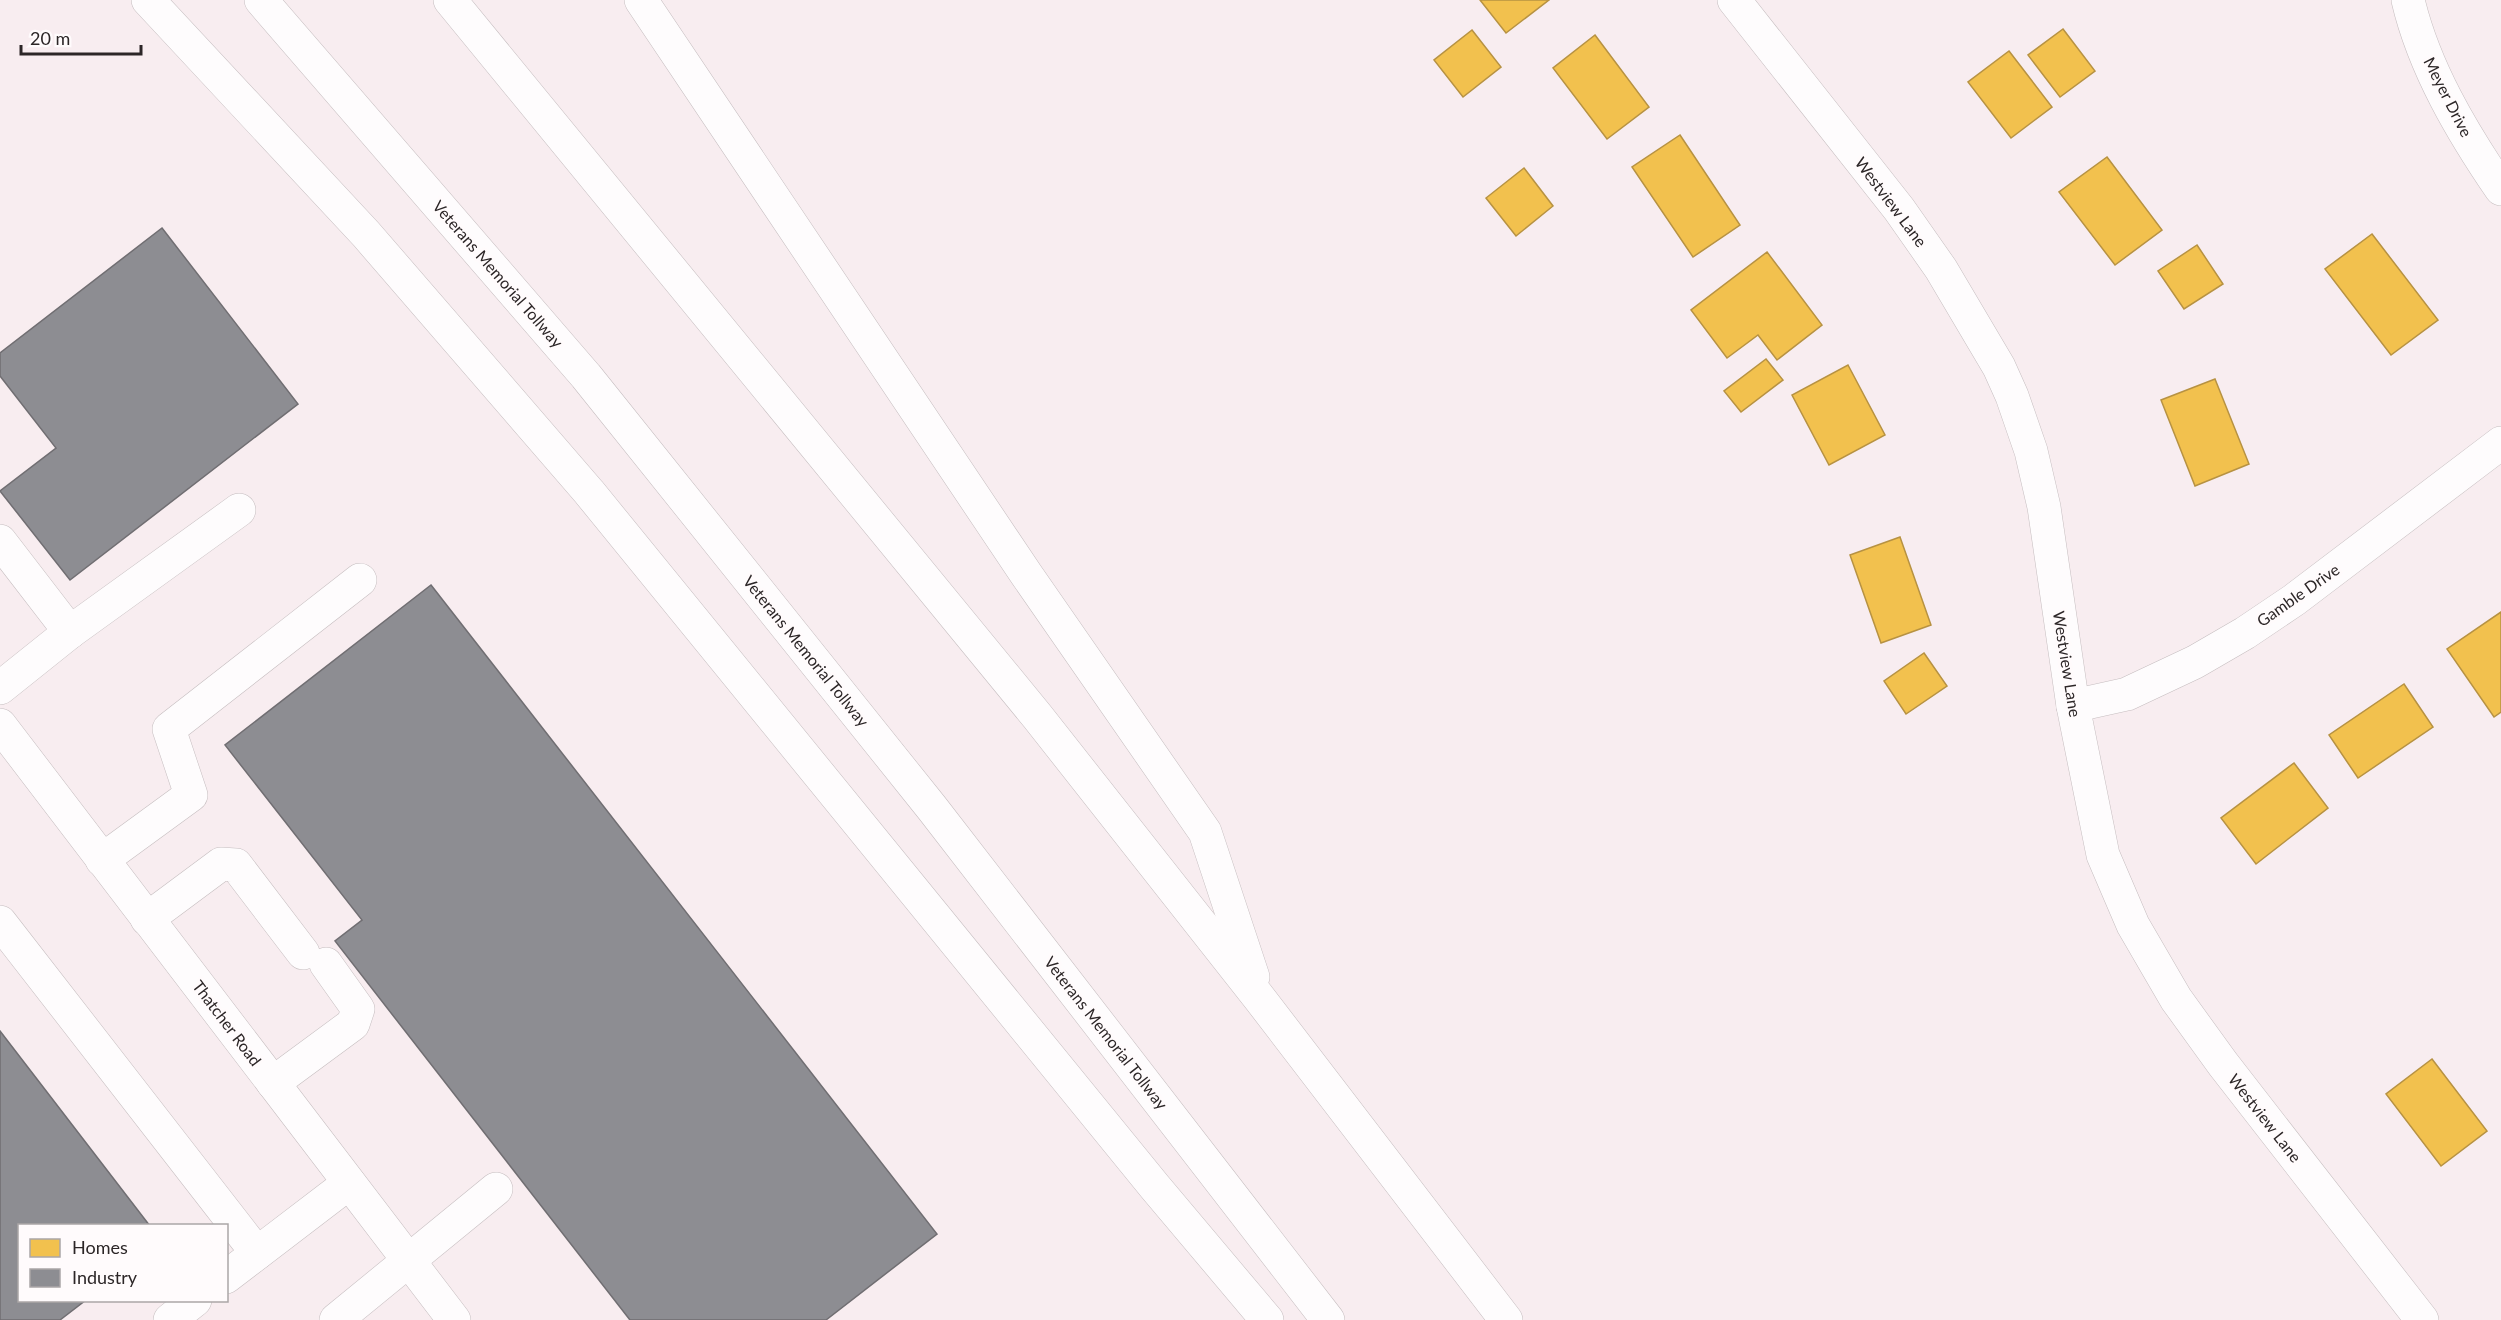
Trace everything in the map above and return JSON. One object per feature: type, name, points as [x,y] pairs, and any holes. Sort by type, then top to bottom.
[{"type":"main road","points":[[148,0],[366,234],[590,492],[1155,1187],[1267,1320]]},
{"type":"main road","name":"Veterans Memorial Tollway","points":[[261,0],[586,376],[932,808],[1328,1320]]},
{"type":"main road","points":[[450,0],[1037,716],[1260,999],[1506,1320]]},
{"type":"main road","points":[[641,0],[1026,574],[1205,832],[1260,999]]},
{"type":"main road","name":"Westview Lane","points":[[1734,0],[1899,209],[1941,269],[1999,367],[2031,451],[2044,507],[2073,706],[2103,855],[2133,926],[2176,999],[2216,1055],[2422,1320]]},
{"type":"main road","name":"Meyer Drive","points":[[2408,0],[2423,46],[2444,95],[2479,157],[2501,189]]},
{"type":"main road","name":"Gamble Drive","points":[[2073,706],[2127,694],[2195,662],[2245,633],[2322,580],[2501,443]]},
{"type":"main road","points":[[0,688],[70,632],[239,510]]},
{"type":"main road","points":[[0,541],[70,632]]},
{"type":"main road","points":[[102,860],[191,795],[169,729],[360,580]]},
{"type":"main road","name":"Thatcher Road","points":[[0,725],[454,1320]]},
{"type":"main road","points":[[147,919],[221,864],[236,865],[358,1009],[353,1024],[273,1083]]},
{"type":"main road","points":[[0,922],[257,1253]]},
{"type":"main road","points":[[228,1275],[349,1183]]},
{"type":"main road","points":[[311,1320],[314,1318],[334,1320],[496,1189]]},
{"type":"main road","points":[[170,1320],[192,1302]]},
{"type":"building: Homes","points":[[1480,0],[1549,0],[1506,33]]},
{"type":"building: Homes","points":[[2063,29],[2095,71],[2060,97],[2028,55]]},
{"type":"building: Homes","points":[[1472,30],[1501,67],[1463,97],[1434,60]]},
{"type":"building: Homes","points":[[1595,35],[1649,107],[1607,139],[1553,68]]},
{"type":"building: Homes","points":[[2009,51],[2052,107],[2011,138],[1968,82]]},
{"type":"building: Homes","points":[[1680,135],[1740,225],[1693,257],[1632,167]]},
{"type":"building: Homes","points":[[2107,157],[2162,230],[2115,265],[2059,192]]},
{"type":"building: Homes","points":[[1524,168],[1553,206],[1516,236],[1486,198]]},
{"type":"building: Homes","points":[[2372,234],[2438,320],[2391,355],[2325,269]]},
{"type":"building: Homes","points":[[2197,245],[2223,284],[2184,309],[2158,271]]},
{"type":"building: Homes","points":[[1767,252],[1822,325],[1777,360],[1758,335],[1727,358],[1691,310]]},
{"type":"building: Homes","points":[[1766,359],[1783,380],[1741,412],[1724,391]]},
{"type":"building: Homes","points":[[1848,365],[1885,435],[1829,465],[1792,395]]},
{"type":"building: Homes","points":[[2215,379],[2249,464],[2195,486],[2161,400]]},
{"type":"building: Homes","points":[[1900,537],[1931,625],[1881,643],[1850,555]]},
{"type":"building: Homes","points":[[2501,612],[2501,712],[2494,717],[2447,649]]},
{"type":"building: Homes","points":[[1924,653],[1947,686],[1906,714],[1884,681]]},
{"type":"building: Homes","points":[[2404,684],[2433,727],[2358,778],[2329,735]]},
{"type":"building: Homes","points":[[2294,763],[2328,808],[2256,864],[2221,818]]},
{"type":"building: Homes","points":[[2432,1059],[2487,1131],[2441,1166],[2386,1094]]},
{"type":"building: Industry","points":[[162,228],[298,404],[70,580],[0,491],[56,448],[0,376],[0,353]]},
{"type":"building: Industry","points":[[431,585],[937,1234],[826,1320],[630,1320],[335,941],[362,920],[225,745]]},
{"type":"building: Industry","points":[[0,1031],[148,1224],[18,1224],[18,1302],[83,1302],[60,1320],[0,1320]]}]
